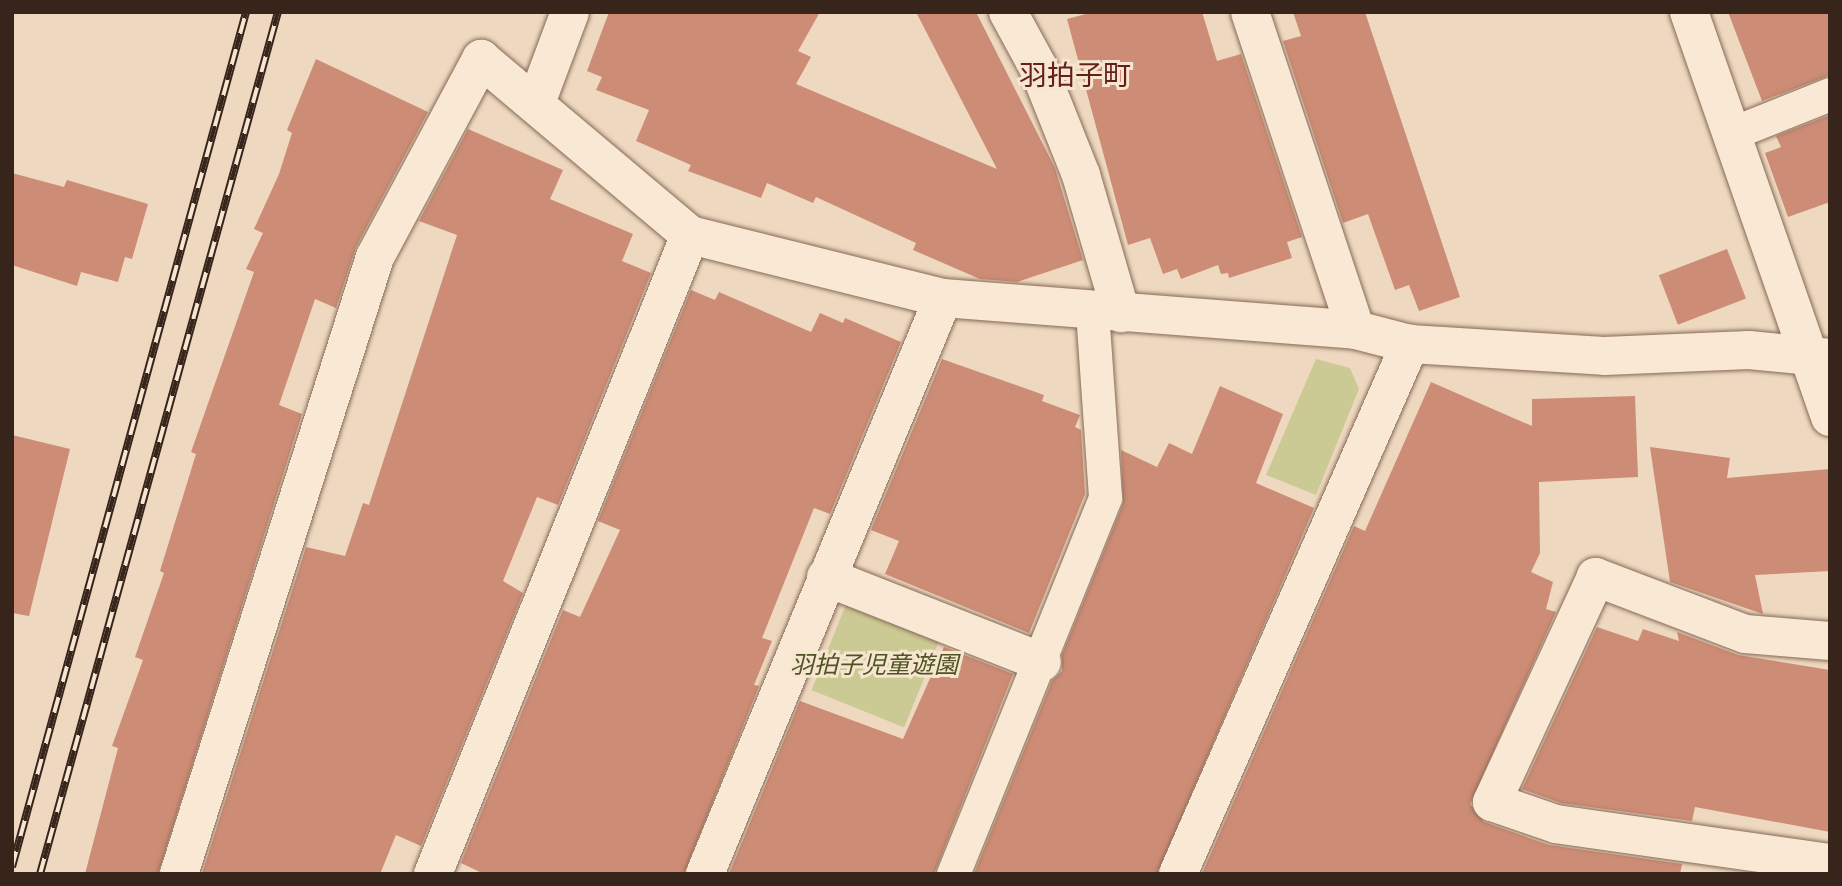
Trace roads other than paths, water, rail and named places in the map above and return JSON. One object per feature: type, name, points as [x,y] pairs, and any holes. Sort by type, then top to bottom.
[{"type":"street","points":[[536,103],[569,12]]},
{"type":"street","points":[[1008,12],[1038,67],[1081,175],[1107,312]]},
{"type":"street","points":[[1250,12],[1356,330]]},
{"type":"street","points":[[1689,12],[1730,134],[1819,357],[1830,417]]},
{"type":"street","points":[[178,874],[375,257],[481,59],[690,234],[943,298],[1356,330],[1410,344],[1604,356],[1749,350],[1819,357]]},
{"type":"street","points":[[433,874],[690,234]]},
{"type":"street","points":[[705,874],[943,298]]},
{"type":"street","points":[[1178,874],[1410,344]]},
{"type":"street","points":[[826,577],[1042,662]]},
{"type":"street","points":[[1830,641],[1745,634],[1596,577],[1492,802],[1556,824],[1830,863]]},
{"type":"lane","points":[[1730,134],[1830,94]]},
{"type":"lane","points":[[953,874],[1042,662],[1105,497],[1107,312]]},
{"type":"railway","points":[[12,867],[246,12]]},
{"type":"railway","points":[[40,874],[278,12]]},
{"type":"district","name":"羽拍子町","points":[[1075,75]]},
{"type":"park label","name":"羽拍子児童遊園","points":[[874,665]]}]
